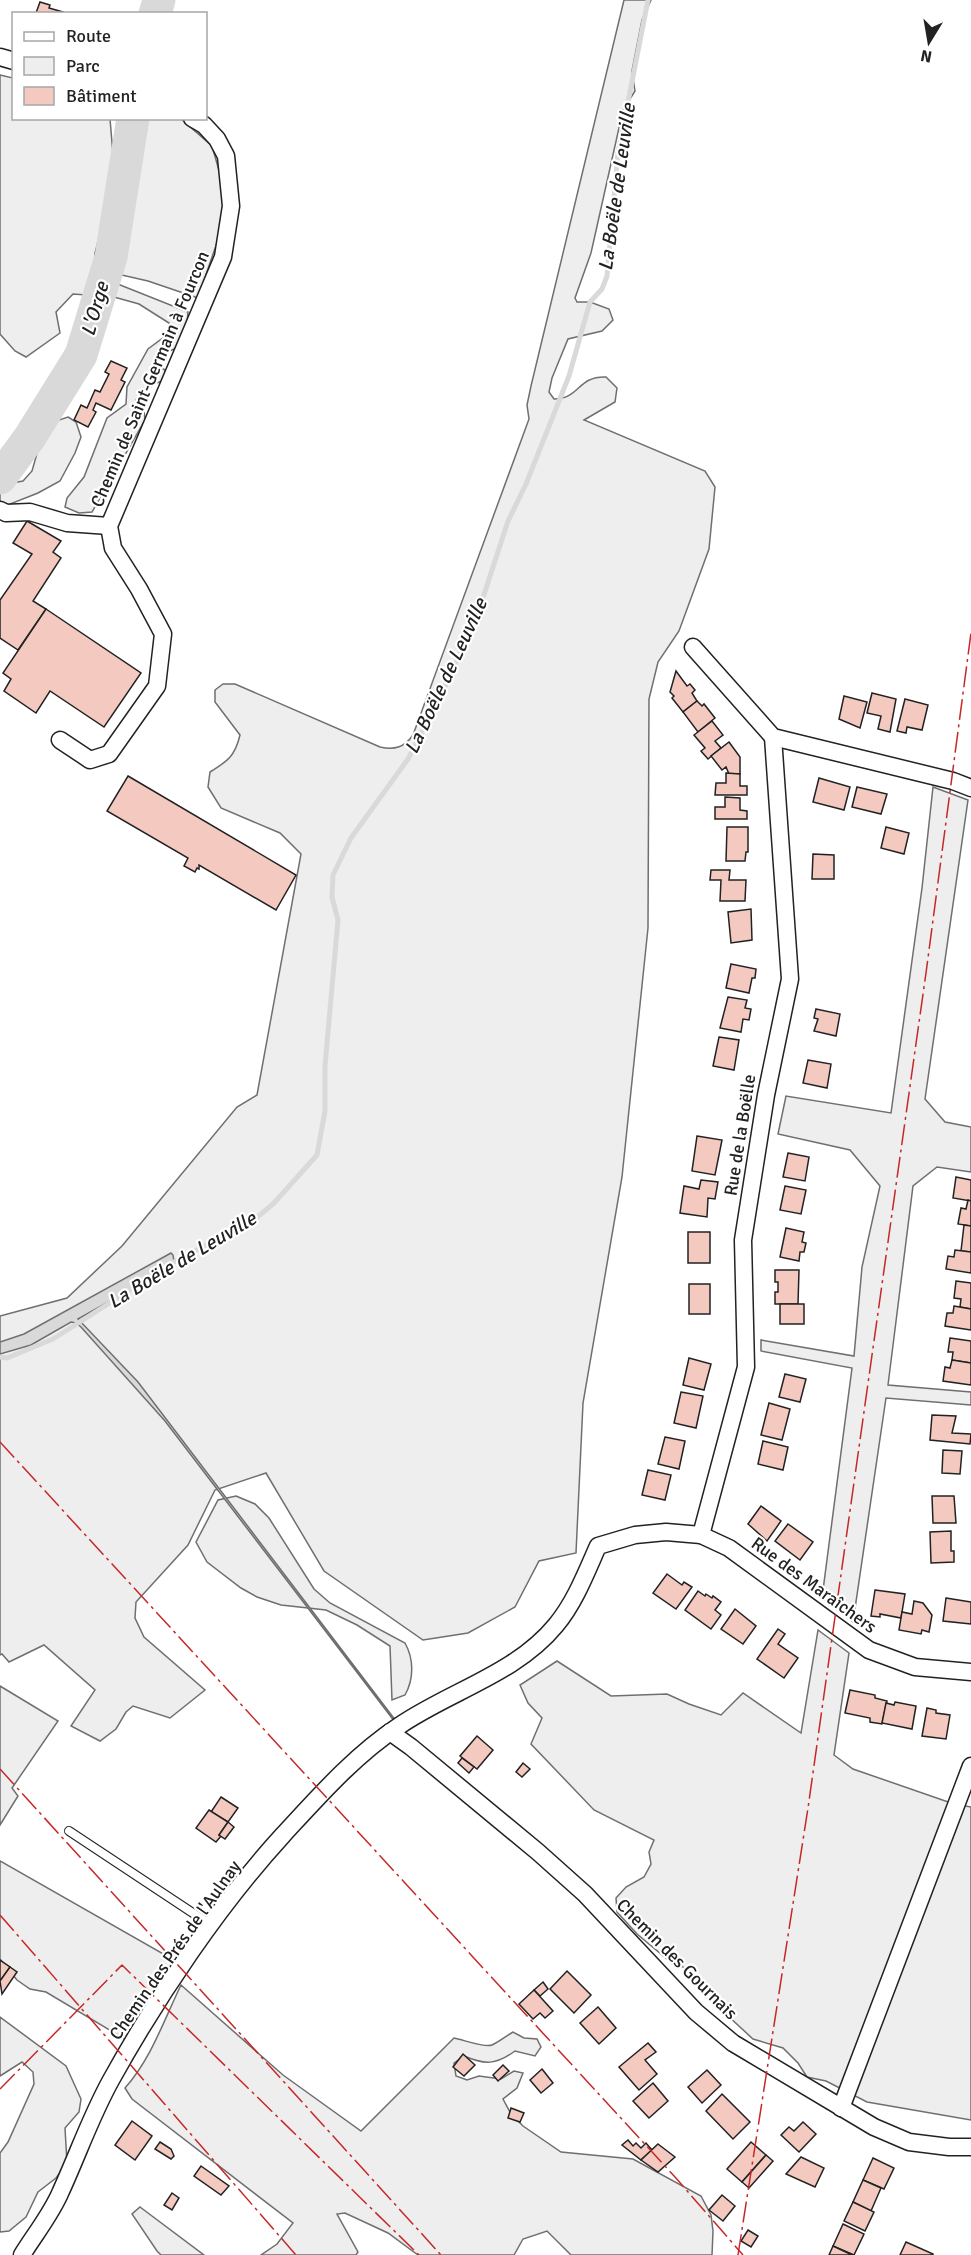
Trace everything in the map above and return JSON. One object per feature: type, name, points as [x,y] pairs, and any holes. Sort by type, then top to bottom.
[{"type":"street","name":"Chemin de Saint-Germain à Fourcon","points":[[60,740],[90,760],[109,754],[157,686],[163,634],[139,589],[113,548],[110,526],[226,246],[231,206],[226,156],[217,139],[204,125],[195,120]]},
{"type":"street","name":"Chemin de Saint-Germain à Fourcon","points":[[0,510],[6,513],[30,512],[68,523],[110,526]]},
{"type":"street","points":[[693,646],[773,737],[971,788]]},
{"type":"street","name":"Rue de la Boëlle","points":[[701,1535],[746,1367],[743,1240],[766,1095],[790,979],[773,737]]},
{"type":"street","name":"Rue des Maraîchers","points":[[635,1535],[666,1532],[701,1535],[729,1548],[869,1650],[915,1667],[971,1672]]},
{"type":"street","name":"Chemin des Prés de l'Aulnay","points":[[22,2255],[61,2194],[86,2130],[110,2081],[148,2015],[212,1925],[282,1836],[353,1761],[390,1732],[514,1662],[537,1645],[556,1624],[579,1590],[598,1546],[635,1535]]},
{"type":"street","name":"Chemin des Gournais","points":[[390,1732],[520,1837],[585,1894],[696,2012],[726,2036],[874,2127],[909,2142],[948,2147],[971,2147]]},
{"type":"street","points":[[841,2108],[971,1766]]},
{"type":"lane","points":[[69,1831],[212,1925]]},
{"type":"green space","points":[[624,0],[651,0],[642,20],[632,71],[635,91],[623,110],[591,253],[575,298],[577,302],[590,302],[609,309],[613,320],[602,331],[568,339],[552,378],[549,392],[554,399],[563,398],[589,380],[606,377],[617,388],[615,402],[584,420],[705,471],[715,487],[709,549],[679,631],[658,662],[649,699],[648,928],[622,1177],[583,1403],[576,1553],[539,1561],[515,1607],[468,1633],[423,1640],[324,1571],[266,1473],[215,1490],[188,1545],[136,1602],[135,1618],[144,1637],[205,1690],[170,1718],[133,1706],[126,1712],[116,1729],[100,1741],[71,1726],[95,1690],[44,1645],[9,1662],[2,1654],[0,1655],[0,1316],[67,1298],[122,1246],[237,1107],[257,1095],[301,854],[280,833],[221,808],[208,787],[210,772],[230,757],[240,735],[215,702],[215,690],[223,684],[235,684],[380,747],[398,747],[406,743],[413,735],[529,419],[527,405],[531,386]]},
{"type":"green space","points":[[0,75],[12,78],[12,120],[110,120],[115,178],[95,253],[95,275],[188,312],[186,335],[176,348],[164,354],[155,364],[165,370],[165,380],[154,384],[136,400],[144,410],[145,420],[92,512],[79,513],[65,507],[67,498],[84,477],[107,418],[126,404],[127,387],[148,349],[168,334],[169,323],[139,304],[114,297],[73,294],[56,312],[60,333],[26,357],[15,351],[0,334]]},
{"type":"green space","points":[[135,120],[182,120],[212,146],[224,188],[221,231],[198,298],[148,281],[104,271],[129,188]]},
{"type":"green space","points":[[68,417],[76,422],[81,437],[60,481],[38,493],[0,508],[0,485],[23,481],[32,471],[38,450],[53,422]]},
{"type":"green space","points":[[933,787],[968,800],[925,1099],[945,1122],[971,1127],[971,1172],[937,1167],[913,1186],[888,1385],[971,1392],[971,1405],[886,1398],[853,1622],[822,1598],[852,1368],[761,1351],[761,1340],[854,1356],[862,1267],[880,1186],[850,1150],[778,1134],[786,1096],[891,1113],[922,888]]},
{"type":"green space","points":[[236,1496],[255,1504],[269,1518],[314,1589],[330,1603],[405,1643],[412,1669],[405,1695],[392,1700],[390,1646],[357,1625],[326,1610],[281,1605],[257,1597],[241,1588],[207,1562],[196,1542],[218,1500]]},
{"type":"green space","points":[[818,1630],[849,1653],[834,1755],[853,1769],[954,1804],[971,1807],[971,2120],[867,2102],[826,2081],[807,2077],[798,2063],[783,2048],[753,2039],[727,2015],[712,1990],[691,1971],[667,1959],[637,1934],[617,1912],[616,1898],[626,1887],[644,1877],[651,1864],[649,1852],[654,1840],[594,1810],[531,1744],[542,1718],[528,1703],[520,1685],[557,1661],[611,1696],[667,1694],[721,1715],[743,1693],[801,1733]]},
{"type":"green space","points":[[0,1686],[58,1721],[12,1788],[18,1796],[0,1825]]},
{"type":"green space","points":[[0,1861],[174,1960],[128,2041],[46,1992],[30,1989],[17,1980],[0,1959]]},
{"type":"green space","points":[[181,1985],[283,2075],[361,2131],[454,2038],[489,2046],[513,2032],[524,2038],[537,2039],[541,2047],[535,2056],[515,2051],[502,2059],[484,2062],[464,2056],[454,2063],[456,2076],[467,2080],[479,2076],[501,2079],[514,2071],[523,2073],[517,2088],[503,2099],[511,2114],[523,2126],[561,2152],[633,2159],[701,2196],[711,2215],[712,2255],[571,2255],[547,2231],[523,2239],[514,2255],[418,2255],[388,2233],[345,2213],[337,2214],[358,2252],[356,2255],[261,2255],[277,2244],[293,2223],[132,2099],[125,2088],[150,2052]]},
{"type":"green space","points":[[0,2017],[66,2066],[81,2099],[79,2112],[65,2128],[67,2163],[56,2178],[38,2192],[26,2217],[9,2231],[0,2232],[0,2153],[8,2142],[34,2084],[33,2072],[22,2062],[0,2076]]},
{"type":"green space","points":[[140,2207],[204,2255],[161,2255],[132,2214]]},
{"type":"shaded area","points":[[171,1253],[174,1262],[169,1268],[78,1319],[138,1382],[395,1722],[165,1421],[81,1327],[71,1322],[31,1345],[0,1354],[0,1342],[24,1334]]},
{"type":"building","points":[[40,2],[50,5],[49,8],[63,12],[36,12]]},
{"type":"building","points":[[111,361],[127,368],[121,380],[125,382],[111,410],[96,403],[93,410],[96,412],[88,427],[74,420],[81,405],[87,408],[95,390],[100,392],[109,374],[105,372]]},
{"type":"building","points":[[27,521],[61,541],[53,552],[61,558],[33,601],[46,609],[18,650],[0,638],[0,600],[32,554],[13,543]]},
{"type":"building","points":[[46,609],[141,673],[104,727],[50,691],[36,713],[4,691],[11,679],[3,673]]},
{"type":"building","points":[[676,671],[687,686],[690,684],[695,690],[692,693],[697,701],[683,712],[670,692]]},
{"type":"building","points":[[872,693],[896,699],[890,732],[878,729],[881,716],[867,713]]},
{"type":"building","points":[[844,696],[867,702],[860,728],[839,719]]},
{"type":"building","points":[[905,699],[928,705],[922,730],[907,727],[906,733],[897,731]]},
{"type":"building","points":[[697,701],[702,706],[704,704],[715,718],[698,732],[683,712]]},
{"type":"building","points":[[712,721],[723,735],[715,741],[721,748],[708,759],[701,751],[705,748],[694,735]]},
{"type":"building","points":[[729,742],[740,757],[740,774],[729,774],[726,767],[722,770],[711,756]]},
{"type":"building","points":[[726,773],[740,774],[740,786],[747,786],[747,795],[715,795],[716,783],[726,783]]},
{"type":"building","points":[[128,776],[296,875],[276,910],[199,865],[199,869],[197,868],[195,872],[184,866],[188,858],[107,811]]},
{"type":"building","points":[[819,778],[850,787],[844,810],[813,802]]},
{"type":"building","points":[[857,787],[887,794],[881,814],[852,807]]},
{"type":"building","points":[[725,797],[740,798],[740,810],[747,811],[747,819],[715,819],[715,807],[725,807]]},
{"type":"building","points":[[727,827],[748,827],[748,852],[746,852],[745,861],[726,861]]},
{"type":"building","points":[[886,827],[909,833],[904,854],[881,848]]},
{"type":"building","points":[[813,854],[834,855],[834,879],[812,879]]},
{"type":"building","points":[[711,870],[730,870],[729,880],[746,880],[745,901],[720,901],[721,880],[710,880]]},
{"type":"building","points":[[751,909],[752,940],[731,943],[728,912]]},
{"type":"building","points":[[731,964],[756,969],[749,993],[726,988]]},
{"type":"building","points":[[728,997],[747,1000],[745,1008],[751,1009],[749,1020],[743,1019],[741,1032],[720,1028]]},
{"type":"building","points":[[816,1009],[840,1014],[836,1036],[814,1031],[818,1019],[814,1018]]},
{"type":"building","points":[[719,1037],[739,1040],[734,1070],[713,1066]]},
{"type":"building","points":[[808,1060],[831,1064],[827,1088],[803,1083]]},
{"type":"building","points":[[697,1136],[722,1140],[715,1175],[692,1171]]},
{"type":"building","points":[[788,1153],[809,1157],[805,1181],[783,1177]]},
{"type":"building","points":[[956,1177],[971,1180],[971,1201],[953,1198]]},
{"type":"building","points":[[701,1180],[718,1182],[715,1199],[708,1198],[707,1217],[680,1213],[684,1186],[699,1189]]},
{"type":"building","points":[[785,1186],[806,1190],[801,1214],[780,1210]]},
{"type":"building","points":[[968,1200],[971,1201],[971,1226],[958,1224],[961,1208],[966,1209]]},
{"type":"building","points":[[964,1225],[971,1226],[971,1252],[961,1251]]},
{"type":"building","points":[[786,1228],[804,1232],[802,1242],[806,1243],[804,1252],[800,1252],[799,1261],[780,1257]]},
{"type":"building","points":[[688,1232],[710,1232],[710,1263],[688,1263]]},
{"type":"building","points":[[955,1250],[971,1252],[971,1273],[946,1269],[948,1256],[954,1257]]},
{"type":"building","points":[[775,1270],[799,1270],[798,1304],[775,1304],[778,1282],[775,1282]]},
{"type":"building","points":[[956,1281],[971,1283],[971,1309],[960,1307],[961,1299],[954,1298]]},
{"type":"building","points":[[689,1284],[710,1284],[710,1314],[689,1314]]},
{"type":"building","points":[[780,1304],[804,1304],[804,1324],[780,1324]]},
{"type":"building","points":[[954,1306],[971,1309],[971,1330],[945,1326],[947,1313],[953,1313]]},
{"type":"building","points":[[950,1338],[971,1341],[971,1363],[952,1360],[953,1352],[948,1352]]},
{"type":"building","points":[[689,1358],[711,1364],[704,1390],[683,1385]]},
{"type":"building","points":[[952,1360],[971,1363],[971,1385],[943,1381],[945,1367],[950,1368]]},
{"type":"building","points":[[785,1374],[806,1379],[800,1402],[779,1397]]},
{"type":"building","points":[[681,1392],[703,1396],[696,1428],[674,1423]]},
{"type":"building","points":[[769,1403],[790,1409],[782,1440],[761,1435]]},
{"type":"building","points":[[932,1415],[956,1416],[952,1433],[971,1434],[970,1444],[930,1440]]},
{"type":"building","points":[[665,1437],[685,1441],[679,1469],[658,1464]]},
{"type":"building","points":[[763,1441],[788,1447],[783,1470],[758,1464]]},
{"type":"building","points":[[943,1450],[962,1451],[960,1474],[942,1473]]},
{"type":"building","points":[[648,1470],[671,1475],[665,1500],[642,1495]]},
{"type":"building","points":[[932,1496],[954,1496],[956,1523],[933,1523]]},
{"type":"building","points":[[761,1506],[781,1521],[767,1541],[748,1524]]},
{"type":"building","points":[[788,1524],[813,1542],[800,1560],[775,1541]]},
{"type":"building","points":[[951,1531],[951,1551],[954,1551],[954,1562],[931,1563],[930,1532]]},
{"type":"building","points":[[667,1574],[682,1585],[684,1582],[692,1587],[676,1609],[653,1593]]},
{"type":"building","points":[[875,1590],[905,1594],[901,1618],[880,1614],[880,1617],[871,1616]]},
{"type":"building","points":[[698,1591],[705,1596],[706,1594],[712,1598],[713,1596],[721,1602],[715,1610],[721,1615],[711,1629],[685,1610]]},
{"type":"building","points":[[946,1598],[971,1602],[971,1624],[943,1621]]},
{"type":"building","points":[[914,1601],[923,1603],[932,1615],[929,1632],[922,1630],[921,1634],[899,1630],[902,1612],[912,1614]]},
{"type":"building","points":[[735,1609],[756,1626],[743,1644],[721,1629]]},
{"type":"building","points":[[778,1629],[785,1634],[778,1644],[798,1658],[784,1678],[757,1659]]},
{"type":"building","points":[[850,1690],[875,1695],[875,1698],[887,1701],[882,1724],[870,1722],[870,1718],[845,1713]]},
{"type":"building","points":[[895,1702],[916,1706],[912,1729],[882,1723],[886,1703],[894,1705]]},
{"type":"building","points":[[927,1708],[936,1710],[936,1713],[950,1715],[946,1739],[922,1736]]},
{"type":"building","points":[[477,1736],[493,1750],[477,1769],[460,1756]]},
{"type":"building","points":[[462,1758],[474,1767],[469,1773],[458,1763]]},
{"type":"building","points":[[523,1763],[530,1769],[522,1777],[516,1772]]},
{"type":"building","points":[[221,1797],[238,1808],[228,1822],[211,1812]]},
{"type":"building","points":[[209,1810],[228,1822],[216,1842],[196,1828]]},
{"type":"building","points":[[228,1822],[234,1827],[225,1839],[219,1835]]},
{"type":"building","points":[[0,1960],[10,1967],[0,1981]]},
{"type":"building","points":[[10,1967],[17,1972],[2,1994],[0,1981]]},
{"type":"building","points":[[567,1971],[591,1995],[574,2013],[550,1989]]},
{"type":"building","points":[[543,1982],[548,1989],[540,1996],[534,1990]]},
{"type":"building","points":[[534,1990],[553,2011],[545,2018],[540,2013],[533,2019],[519,2004]]},
{"type":"building","points":[[598,2007],[616,2028],[599,2044],[580,2023]]},
{"type":"building","points":[[648,2043],[656,2052],[645,2060],[657,2074],[639,2090],[619,2067]]},
{"type":"building","points":[[463,2054],[475,2065],[464,2076],[453,2067]]},
{"type":"building","points":[[503,2065],[509,2071],[498,2081],[493,2075]]},
{"type":"building","points":[[542,2069],[553,2083],[541,2093],[530,2080]]},
{"type":"building","points":[[707,2070],[721,2085],[702,2103],[688,2087]]},
{"type":"building","points":[[653,2083],[668,2101],[649,2118],[633,2101]]},
{"type":"building","points":[[722,2094],[750,2122],[733,2139],[706,2111]]},
{"type":"building","points":[[511,2108],[524,2113],[520,2122],[508,2118]]},
{"type":"building","points":[[132,2121],[152,2136],[135,2160],[115,2145]]},
{"type":"building","points":[[803,2122],[816,2134],[799,2152],[781,2135],[789,2127],[794,2131]]},
{"type":"building","points":[[628,2140],[633,2146],[636,2143],[641,2148],[646,2143],[652,2150],[641,2160],[622,2145]]},
{"type":"building","points":[[160,2142],[171,2149],[174,2156],[171,2159],[155,2149]]},
{"type":"building","points":[[751,2142],[766,2155],[742,2182],[727,2169]]},
{"type":"building","points":[[658,2144],[675,2157],[658,2172],[641,2160]]},
{"type":"building","points":[[766,2155],[773,2161],[749,2188],[742,2182]]},
{"type":"building","points":[[801,2157],[824,2168],[815,2187],[786,2174]]},
{"type":"building","points":[[873,2158],[894,2168],[884,2189],[863,2180]]},
{"type":"building","points":[[201,2166],[229,2186],[221,2195],[194,2176]]},
{"type":"building","points":[[863,2180],[881,2188],[871,2211],[853,2202]]},
{"type":"building","points":[[172,2193],[179,2198],[172,2210],[164,2205]]},
{"type":"building","points":[[722,2195],[735,2206],[723,2221],[709,2210]]},
{"type":"building","points":[[853,2202],[874,2212],[865,2231],[844,2221]]},
{"type":"building","points":[[843,2224],[864,2234],[854,2255],[833,2246]]},
{"type":"building","points":[[748,2230],[758,2236],[751,2247],[741,2241]]},
{"type":"building","points":[[906,2242],[933,2254],[933,2255],[900,2255]]},
{"type":"building","points":[[833,2246],[852,2255],[829,2255]]},
{"type":"waterway","name":"L'Orge","points":[[156,12],[159,0]]},
{"type":"waterway","name":"La Boële de Leuville","points":[[0,1357],[7,1358],[53,1339],[174,1262],[254,1220],[274,1203],[317,1155],[325,1111],[325,1066],[338,920],[332,897],[333,875],[351,838],[408,759],[476,619],[508,521],[526,484],[569,376],[590,302],[602,289],[607,276],[618,153],[648,0]]},
{"type":"waterway","name":"L'Orge","points":[[0,478],[30,437],[81,355],[111,257],[133,120]]},
{"type":"power","points":[[738,2255],[808,1808],[926,973],[971,633]]},
{"type":"power","points":[[0,1442],[675,2177],[743,2255]]},
{"type":"power","points":[[0,1769],[441,2255]]},
{"type":"power","points":[[0,1915],[296,2255]]},
{"type":"power","points":[[0,2089],[122,1965],[419,2255]]}]
